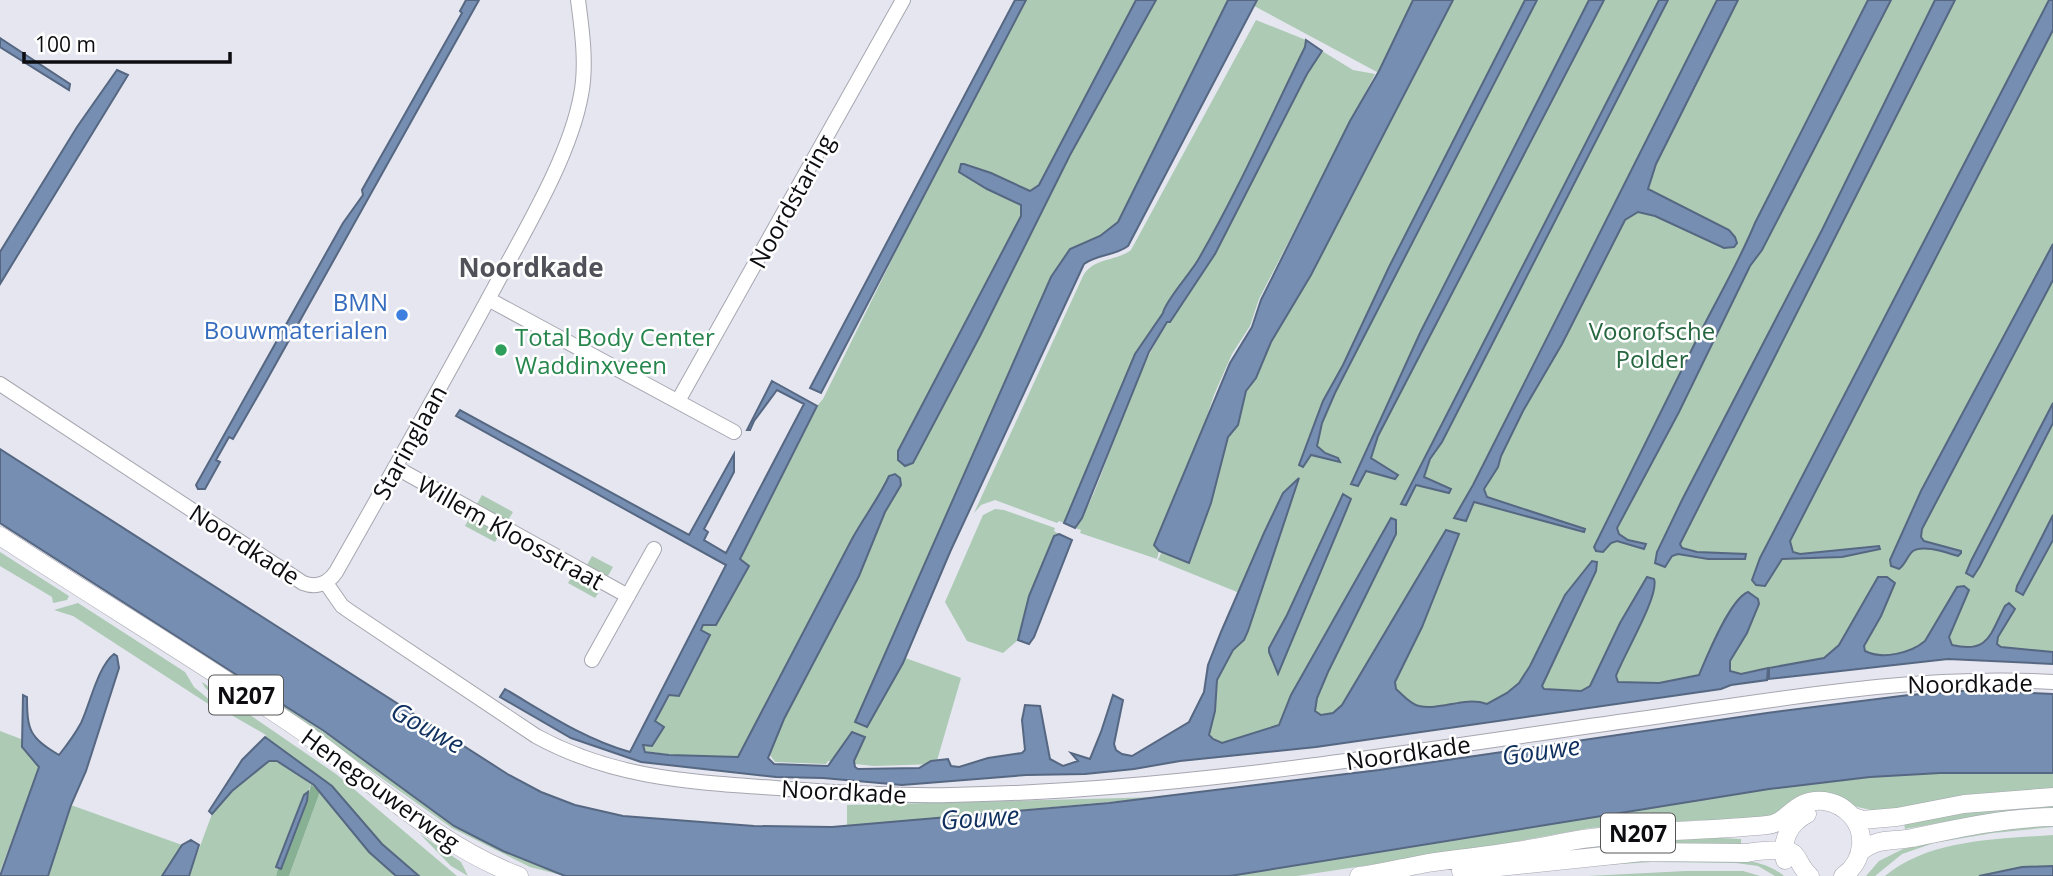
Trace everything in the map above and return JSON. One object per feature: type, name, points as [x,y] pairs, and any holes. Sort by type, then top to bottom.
[{"type":"main road","name":"Henegouwerweg","points":[[0,536],[299,730],[443,838],[487,863],[519,876]]},
{"type":"main road","points":[[1860,852],[1857,824],[1886,824],[1897,817],[1964,804],[2053,797]]},
{"type":"main road","name":"N207","points":[[1360,876],[1589,838],[1669,831],[1735,830],[1769,836],[1802,817],[1821,812],[1839,819],[1848,829],[1857,824]]},
{"type":"main road","points":[[1843,876],[1852,868],[1860,852],[1875,842],[1905,839],[1979,823],[2025,817],[2053,817]]},
{"type":"main road","points":[[1786,825],[1787,864]]},
{"type":"main road","points":[[1860,874],[1875,853],[1905,839]]},
{"type":"main road","name":"N207","points":[[1395,871],[1427,874],[1643,852],[1747,853],[1759,850],[1787,864]]},
{"type":"main road","points":[[1787,864],[1795,855],[1800,867],[1810,876]]},
{"type":"street","name":"Staringlaan","points":[[327,583],[336,572],[395,467],[545,190],[575,120],[581,93],[583,48],[578,0]]},
{"type":"street","name":"Noordstaring","points":[[678,401],[903,0]]},
{"type":"street","points":[[488,299],[734,432]]},
{"type":"street","name":"Noordkade","points":[[0,384],[303,583],[316,586],[327,583],[338,601],[352,613],[536,736],[592,762],[657,778],[865,794],[952,795],[1058,791],[1167,782],[1408,752],[1892,685],[2007,680],[2053,682]]},
{"type":"street","name":"Willem Kloosstraat","points":[[395,467],[628,596]]},
{"type":"street","points":[[592,660],[654,549]]},
{"type":"green space","points":[[1020,0],[1240,0],[1124,228],[1071,265],[897,655],[961,678],[936,764],[874,766],[828,761],[826,764],[775,762],[770,755],[741,752],[738,758],[726,758],[646,751],[642,745],[652,746],[655,721],[708,633],[701,630],[703,624],[743,562],[739,560],[823,399]]},
{"type":"green space","name":"Voorofsche Polder","points":[[1243,0],[2053,0],[2053,658],[2036,656],[1851,662],[1630,695],[1222,743],[1209,735],[1215,711],[1217,680],[1233,650],[1244,640],[1248,631],[1289,506],[1247,596],[1158,560],[1264,326],[1390,79]],"holes":[[[1341,500],[1271,658],[1269,648]]]},
{"type":"green space","points":[[1256,20],[1306,40],[1305,47],[1213,234],[1135,354],[1064,523],[1057,523],[995,500],[981,505],[974,513],[1083,276],[1093,266],[1131,250]]},
{"type":"green space","points":[[1322,51],[1353,70],[1375,74],[1259,299],[1250,326],[1232,354],[1214,395],[1194,454],[1154,544],[1159,551],[1157,559],[1080,533],[1081,530],[1075,528],[1091,499],[1150,353],[1167,322],[1170,322],[1215,254],[1307,74]]},
{"type":"green space","points":[[482,495],[513,512],[507,522],[477,504]]},
{"type":"green space","points":[[995,509],[1055,528],[1054,531],[1059,534],[1054,536],[1029,596],[1018,640],[1003,653],[967,641],[945,602],[983,515]]},
{"type":"green space","points":[[470,517],[500,533],[495,542],[465,526]]},
{"type":"green space","points":[[0,552],[69,596],[67,600],[53,603],[52,597],[0,566]]},
{"type":"green space","points":[[592,556],[613,567],[608,576],[587,565]]},
{"type":"green space","points":[[573,574],[601,589],[595,598],[568,583]]},
{"type":"green space","points":[[78,603],[185,672],[194,687],[211,701],[213,707],[73,616],[54,610]]},
{"type":"green space","points":[[202,682],[336,774],[457,876],[419,876],[382,844],[332,786],[265,737],[266,735],[221,709],[218,700]]},
{"type":"green space","points":[[283,705],[365,760],[454,826],[503,851],[565,876],[530,867],[452,828],[281,707]]},
{"type":"green space","points":[[0,731],[21,739],[22,747],[39,767],[0,872]]},
{"type":"green space","points":[[270,761],[277,761],[311,784],[308,792],[303,795],[276,867],[276,876],[189,876],[212,814],[232,791]]},
{"type":"green space","points":[[2053,773],[2053,792],[1875,811],[1849,805],[1778,814],[1759,820],[1701,820],[1590,828],[1475,849],[1297,876],[1230,876],[1769,789],[1870,777]]},
{"type":"green space","points":[[311,784],[320,792],[289,876],[276,876],[307,801]]},
{"type":"green space","points":[[320,792],[369,852],[396,876],[289,876]]},
{"type":"green space","points":[[1162,797],[847,826],[847,805]]},
{"type":"green space","points":[[2053,802],[2053,809],[1955,820],[1905,829],[1904,823],[1951,814]]},
{"type":"green space","points":[[71,805],[182,845],[162,876],[48,876]]},
{"type":"green space","points":[[2053,825],[1934,843],[1902,854],[1875,876],[1866,876],[1879,861],[1903,849],[1994,830]]},
{"type":"green space","points":[[420,834],[461,862],[468,876],[451,866]]},
{"type":"green space","points":[[2053,835],[2053,866],[2022,867],[1979,876],[1885,876],[1903,864],[1943,848],[1987,840]]},
{"type":"green space","points":[[1700,837],[1741,839],[1741,845],[1622,845],[1463,864],[1584,845]]},
{"type":"green space","points":[[1698,859],[1754,862],[1784,876],[1775,876],[1758,866],[1736,863],[1652,862],[1590,866],[1618,861]]},
{"type":"green space","points":[[1743,871],[1760,876],[1588,876]]},
{"type":"water","points":[[466,0],[479,0],[264,385],[233,439],[229,437],[216,460],[220,462],[205,489],[198,489],[196,485],[343,223],[363,195],[362,190],[462,13],[460,11]]},
{"type":"water","points":[[1015,0],[1026,0],[821,393],[810,388]]},
{"type":"water","points":[[1136,0],[1156,0],[1070,155],[913,463],[905,466],[898,460],[898,451],[1021,216],[1021,205],[959,172],[961,164],[991,173],[1030,191],[1039,185]]},
{"type":"water","points":[[1228,0],[1257,0],[1128,246],[1084,264],[950,552],[903,663],[867,727],[855,722],[1051,277],[1070,249],[1100,236],[1118,222]]},
{"type":"water","points":[[1413,0],[1453,0],[1311,275],[1271,342],[1256,378],[1246,391],[1238,425],[1228,437],[1211,503],[1189,563],[1159,551],[1154,545],[1230,363],[1252,327],[1261,300]]},
{"type":"water","points":[[1525,0],[1537,0],[1322,423],[1317,446],[1325,453],[1338,458],[1340,462],[1311,455],[1303,467],[1299,465],[1323,401]]},
{"type":"water","points":[[1589,0],[1604,0],[1378,436],[1371,458],[1398,475],[1395,479],[1366,471],[1358,486],[1351,484],[1420,333]]},
{"type":"water","points":[[1659,0],[1668,0],[1442,442],[1430,459],[1424,477],[1451,489],[1449,493],[1416,485],[1406,505],[1401,504]]},
{"type":"water","points":[[1717,0],[1738,0],[1656,164],[1648,189],[1729,230],[1737,243],[1734,247],[1724,248],[1655,216],[1638,212],[1625,220],[1562,344],[1523,411],[1498,467],[1484,489],[1487,497],[1585,529],[1584,532],[1474,502],[1466,521],[1454,518],[1473,485]]},
{"type":"water","points":[[1868,0],[1891,0],[1762,250],[1750,266],[1679,412],[1617,528],[1619,534],[1628,540],[1646,544],[1644,549],[1617,541],[1611,543],[1603,552],[1596,551],[1594,547]]},
{"type":"water","points":[[1935,0],[1955,0],[1680,544],[1682,548],[1697,552],[1746,554],[1745,559],[1708,559],[1678,554],[1672,556],[1665,567],[1655,563],[1657,552],[1682,500],[1822,230]]},
{"type":"water","points":[[2049,0],[2053,0],[2053,30],[1790,541],[1793,552],[1800,554],[1879,546],[1880,549],[1842,557],[1782,559],[1765,586],[1756,585],[1752,580],[1760,558]]},
{"type":"water","points":[[0,38],[70,84],[69,90],[0,47]]},
{"type":"water","points":[[1306,40],[1322,51],[1307,74],[1215,254],[1149,352],[1082,518],[1075,528],[1064,523],[1135,354],[1213,234],[1305,47]]},
{"type":"water","points":[[117,70],[128,75],[0,284],[0,252],[77,127]]},
{"type":"water","points":[[2053,244],[2053,280],[1922,529],[1921,537],[1924,541],[1961,553],[1958,556],[1923,548],[1913,551],[1899,569],[1891,566],[1890,560],[1921,491]]},
{"type":"water","points":[[772,381],[817,406],[740,559],[749,566],[716,625],[703,625],[701,630],[710,635],[679,696],[669,695],[655,721],[664,727],[652,746],[643,745],[645,752],[738,757],[852,539],[889,476],[895,474],[900,478],[901,485],[885,512],[859,576],[784,719],[768,758],[774,764],[828,766],[852,732],[865,737],[854,761],[858,769],[919,768],[931,761],[948,759],[951,766],[959,767],[988,758],[1022,753],[1025,750],[1022,720],[1025,705],[1040,706],[1050,759],[1063,766],[1078,761],[1071,753],[1090,759],[1113,695],[1123,700],[1114,744],[1116,750],[1122,754],[1132,756],[1189,722],[1204,692],[1208,665],[1221,632],[1264,533],[1283,493],[1299,478],[1248,631],[1244,640],[1233,650],[1217,680],[1215,711],[1209,735],[1222,743],[1279,725],[1291,695],[1391,518],[1396,520],[1396,534],[1317,698],[1315,711],[1321,715],[1333,713],[1342,705],[1446,530],[1459,534],[1422,627],[1395,682],[1396,689],[1416,705],[1436,707],[1470,702],[1487,704],[1507,693],[1519,683],[1530,666],[1565,595],[1592,561],[1597,562],[1596,571],[1542,686],[1544,689],[1581,691],[1590,686],[1620,623],[1647,577],[1654,579],[1652,598],[1616,676],[1618,682],[1659,683],[1699,675],[1727,616],[1748,592],[1758,599],[1759,604],[1747,633],[1730,661],[1730,671],[1741,674],[1768,668],[1767,680],[1721,689],[1316,747],[1085,774],[1026,775],[902,785],[776,777],[641,762],[571,738],[500,697],[505,689],[581,733],[630,752],[726,565],[456,416],[460,410],[689,535],[734,454],[734,472],[704,529],[708,532],[704,540],[726,553],[804,404],[777,390],[750,430],[747,430]]},
{"type":"water","points":[[2053,403],[2053,423],[1973,577],[1966,573],[1971,561]]},
{"type":"water","name":"Gouwe","points":[[0,449],[509,775],[541,792],[575,805],[623,816],[754,826],[832,827],[1109,803],[1379,770],[1767,713],[1909,695],[1976,690],[2053,694],[2053,773],[1940,773],[1870,777],[1769,789],[1230,876],[565,876],[503,851],[454,826],[324,731],[0,523]]},
{"type":"water","points":[[1343,494],[1351,499],[1278,674],[1269,648]]},
{"type":"water","points":[[2053,515],[2053,540],[2023,595],[2016,591],[2017,586]]},
{"type":"water","points":[[1059,534],[1072,540],[1029,644],[1018,640],[1029,596],[1054,536]]},
{"type":"water","points":[[1878,577],[1887,577],[1895,583],[1864,646],[1865,651],[1888,655],[1919,645],[1925,641],[1957,587],[1964,586],[1969,590],[1949,637],[1952,645],[1974,647],[1981,644],[1987,639],[2009,603],[2015,609],[1998,637],[1997,644],[2001,647],[2053,652],[2053,664],[1948,659],[1769,679],[1769,668],[1824,658],[1839,645]]},
{"type":"water","points":[[114,654],[117,656],[119,668],[48,876],[0,876],[39,767],[22,747],[23,695],[27,697],[29,726],[32,732],[42,744],[59,755],[81,723],[103,667]]},
{"type":"water","points":[[265,737],[332,786],[382,844],[419,876],[396,876],[369,852],[314,785],[277,761],[269,761],[232,791],[212,814],[209,811],[242,760]]},
{"type":"water","points":[[308,792],[281,869],[276,867],[304,795]]},
{"type":"water","points":[[191,840],[199,845],[189,876],[162,876],[182,845]]},
{"type":"water","points":[[2053,866],[2053,876],[1979,876],[2022,867]]},
{"type":"place","name":"BMN Bouwmaterialen","points":[[402,315]]},
{"type":"place","name":"Total Body Center Waddinxveen","points":[[501,350]]},
{"type":"district","name":"Noordkade","points":[[531,267]]}]
